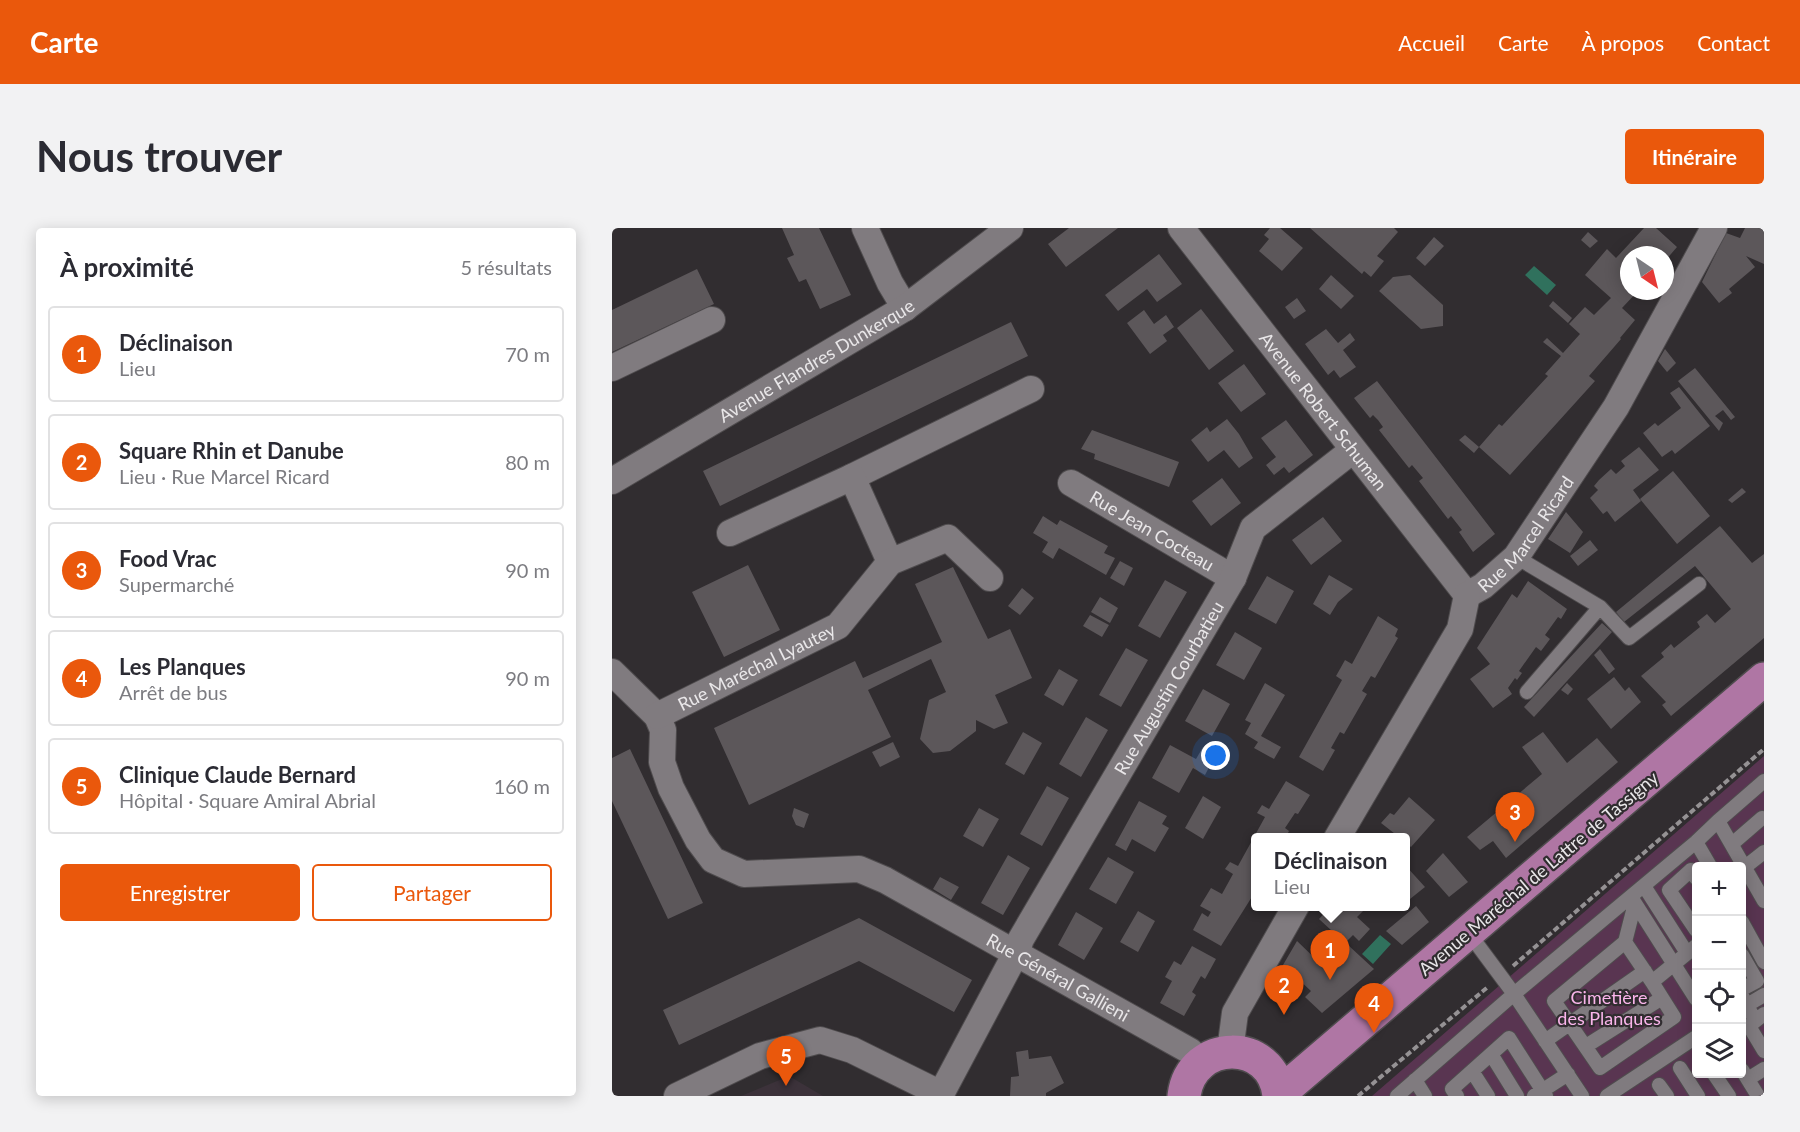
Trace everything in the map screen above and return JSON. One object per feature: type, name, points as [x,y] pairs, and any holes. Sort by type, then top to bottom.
[{"type":"main road","name":"Avenue Maréchal de Lattre de Tassigny","points":[[1183,1095],[1187,1082],[1250,1071],[1311,1066],[1758,689]]},
{"type":"street","points":[[866,228],[890,283],[905,308]]},
{"type":"street","name":"Avenue Flandres Dunkerque","points":[[612,481],[905,308],[1010,228]]},
{"type":"street","name":"Avenue Robert Schuman","points":[[1181,228],[1467,595]]},
{"type":"street","name":"Rue Marcel Ricard","points":[[1339,833],[1461,629],[1467,595],[1483,586],[1516,557],[1616,408],[1714,228]]},
{"type":"street","points":[[612,368],[712,320]]},
{"type":"street","points":[[730,533],[852,477],[1031,389]]},
{"type":"street","name":"Rue Augustin Courbatieu","points":[[677,1096],[760,1056],[820,1040],[852,1050],[940,1094],[1027,929],[1233,578],[1253,528],[1353,450]]},
{"type":"street","points":[[852,477],[890,562]]},
{"type":"street","name":"Rue Jean Cocteau","points":[[1071,483],[1233,578]]},
{"type":"street","name":"Rue Maréchal Lyautey","points":[[612,672],[657,716],[838,626],[890,562],[948,538],[990,578]]},
{"type":"street","name":"Rue Général Gallieni","points":[[657,716],[663,730],[662,762],[671,788],[698,840],[713,860],[744,874],[859,869],[885,880],[1190,1051],[1250,1071]]},
{"type":"street","points":[[1250,1071],[1235,1013],[1293,911]]},
{"type":"lane","points":[[1516,557],[1600,607],[1629,638],[1699,584]]},
{"type":"lane","points":[[1527,692],[1600,607]]},
{"type":"lane","points":[[1397,1096],[1514,994],[1633,899],[1644,886],[1764,781]]},
{"type":"lane","points":[[1732,844],[1762,818]]},
{"type":"lane","points":[[1718,821],[1742,862]]},
{"type":"lane","points":[[1696,842],[1707,862]]},
{"type":"lane","points":[[1746,866],[1764,852]]},
{"type":"lane","points":[[1746,869],[1762,893]]},
{"type":"lane","points":[[1692,870],[1669,890],[1692,924]]},
{"type":"lane","points":[[1545,1041],[1692,950],[1644,886]]},
{"type":"lane","points":[[1625,942],[1674,1017],[1600,1068],[1554,1001],[1625,942],[1633,899]]},
{"type":"lane","points":[[1633,899],[1692,992]]},
{"type":"lane","points":[[1746,929],[1764,962]]},
{"type":"lane","points":[[1468,932],[1514,994],[1582,1096]]},
{"type":"lane","points":[[1746,962],[1757,981],[1746,987]]},
{"type":"lane","points":[[1746,1002],[1764,995]]},
{"type":"lane","points":[[1586,1046],[1662,998]]},
{"type":"lane","points":[[1746,1005],[1760,1017],[1749,1026],[1764,1051]]},
{"type":"lane","points":[[1456,1096],[1452,1089],[1509,1038],[1541,1094],[1568,1074]]},
{"type":"lane","points":[[1607,1096],[1692,1040]]},
{"type":"lane","points":[[1491,1054],[1517,1096]]},
{"type":"lane","points":[[1680,1068],[1698,1096]]},
{"type":"lane","points":[[1746,1074],[1764,1069]]},
{"type":"lane","points":[[1472,1071],[1488,1096]]},
{"type":"lane","points":[[1746,1076],[1758,1096]]},
{"type":"lane","points":[[1717,1078],[1729,1096]]},
{"type":"lane","points":[[1415,1080],[1425,1096]]},
{"type":"path","points":[[1358,1096],[1764,749]]},
{"type":"shaded area","points":[[1534,266],[1556,285],[1547,295],[1525,275]]},
{"type":"shaded area","points":[[1380,935],[1391,944],[1373,964],[1362,954]]},
{"type":"shaded area","points":[[789,1076],[823,1096],[741,1096]]},
{"type":"green space","name":"Cimetière des Planques","points":[[1764,756],[1764,1096],[1372,1096]]},
{"type":"building","points":[[782,228],[819,228],[851,295],[820,309],[806,279],[799,282],[787,258],[794,255]]},
{"type":"building","points":[[1069,228],[1118,228],[1066,267],[1048,244]]},
{"type":"building","points":[[1270,228],[1280,228],[1303,248],[1282,271],[1259,251],[1269,239],[1264,235]]},
{"type":"building","points":[[1310,228],[1394,228],[1398,232],[1377,256],[1384,261],[1371,277],[1364,271],[1362,274]]},
{"type":"building","points":[[1644,228],[1656,228],[1677,247],[1674,250],[1674,246],[1627,246]]},
{"type":"building","points":[[1745,228],[1764,228],[1764,264],[1746,256],[1755,267],[1729,289],[1732,293],[1719,303],[1702,282],[1726,233],[1740,238]]},
{"type":"building","points":[[1588,232],[1598,241],[1590,248],[1581,240]]},
{"type":"building","points":[[1434,237],[1444,246],[1425,266],[1416,258]]},
{"type":"building","points":[[1607,249],[1616,258],[1620,254],[1620,300],[1630,300],[1622,308],[1635,320],[1589,376],[1595,381],[1510,475],[1479,447],[1499,424],[1502,426],[1548,376],[1545,374],[1561,356],[1543,342],[1547,338],[1563,353],[1580,334],[1569,324],[1585,307],[1594,315],[1611,298],[1585,275]]},
{"type":"building","points":[[1159,254],[1182,284],[1157,302],[1147,289],[1118,311],[1105,295]]},
{"type":"building","points":[[697,269],[714,304],[612,352],[612,310]]},
{"type":"building","points":[[1331,275],[1354,296],[1341,309],[1319,289]]},
{"type":"building","points":[[1410,275],[1443,305],[1443,326],[1421,329],[1379,291],[1393,277]]},
{"type":"building","points":[[1297,298],[1306,311],[1294,319],[1285,307]]},
{"type":"building","points":[[1553,301],[1572,318],[1568,323],[1549,306]]},
{"type":"building","points":[[1201,309],[1234,351],[1209,370],[1177,328]]},
{"type":"building","points":[[1144,310],[1154,324],[1166,315],[1174,327],[1163,335],[1167,341],[1150,354],[1127,323]]},
{"type":"building","points":[[1011,322],[1028,356],[720,506],[703,471]]},
{"type":"building","points":[[1326,329],[1338,343],[1350,333],[1355,340],[1343,350],[1356,367],[1340,378],[1334,370],[1328,375],[1305,344]]},
{"type":"building","points":[[1665,349],[1676,363],[1667,372],[1658,361]]},
{"type":"building","points":[[1244,364],[1266,394],[1241,412],[1218,383]]},
{"type":"building","points":[[1695,368],[1735,417],[1731,420],[1723,410],[1715,416],[1723,423],[1719,431],[1678,381]]},
{"type":"building","points":[[1377,381],[1495,534],[1473,552],[1459,532],[1462,530],[1451,516],[1448,519],[1419,481],[1423,478],[1412,465],[1409,468],[1379,430],[1383,427],[1378,420],[1373,415],[1370,418],[1354,398]]},
{"type":"building","points":[[1679,387],[1710,426],[1675,454],[1672,450],[1662,457],[1643,433],[1655,423],[1658,426],[1681,408],[1670,393]]},
{"type":"building","points":[[1227,419],[1253,458],[1239,468],[1224,450],[1208,462],[1191,440],[1207,427],[1210,432]]},
{"type":"building","points":[[1286,420],[1313,455],[1289,473],[1284,467],[1274,475],[1266,465],[1276,457],[1261,438]]},
{"type":"building","points":[[1092,430],[1179,462],[1169,487],[1094,459],[1095,454],[1081,449]]},
{"type":"building","points":[[1465,435],[1479,447],[1474,453],[1459,440]]},
{"type":"building","points":[[1639,447],[1659,470],[1633,490],[1641,501],[1615,522],[1607,511],[1603,514],[1590,498],[1598,490],[1594,486],[1599,480],[1611,469],[1616,474],[1625,466],[1621,461]]},
{"type":"building","points":[[1673,471],[1710,516],[1677,544],[1640,499]]},
{"type":"building","points":[[1222,478],[1241,503],[1211,526],[1192,501]]},
{"type":"building","points":[[1742,488],[1746,492],[1732,503],[1728,500]]},
{"type":"building","points":[[1566,512],[1583,532],[1570,553],[1548,539]]},
{"type":"building","points":[[1043,516],[1057,525],[1060,520],[1108,546],[1104,553],[1115,558],[1106,575],[1059,548],[1053,559],[1042,552],[1048,542],[1033,533]]},
{"type":"building","points":[[1323,517],[1342,541],[1311,565],[1292,540]]},
{"type":"building","points":[[1720,526],[1752,563],[1764,554],[1764,638],[1671,716],[1662,705],[1666,702],[1641,676],[1664,657],[1661,653],[1671,644],[1674,648],[1700,627],[1697,622],[1707,614],[1715,623],[1731,609],[1695,566],[1624,622],[1616,612]]},
{"type":"building","points":[[1590,540],[1598,550],[1578,566],[1570,556]]},
{"type":"building","points":[[1120,561],[1133,568],[1124,586],[1110,578]]},
{"type":"building","points":[[748,565],[780,630],[724,657],[692,592]]},
{"type":"building","points":[[953,567],[988,639],[1010,629],[1032,678],[995,695],[1008,723],[994,729],[976,720],[976,731],[950,751],[933,753],[920,739],[929,700],[946,692],[931,659],[868,690],[891,737],[749,805],[714,728],[855,661],[863,678],[942,642],[915,584]]},
{"type":"building","points":[[1329,575],[1353,589],[1338,602],[1330,615],[1313,604]]},
{"type":"building","points":[[1267,576],[1294,591],[1276,624],[1248,609]]},
{"type":"building","points":[[1165,580],[1187,592],[1160,638],[1138,626]]},
{"type":"building","points":[[1528,581],[1567,609],[1561,619],[1558,617],[1545,635],[1550,639],[1541,651],[1536,647],[1519,671],[1522,673],[1508,688],[1512,694],[1493,708],[1470,679],[1490,664],[1477,648],[1512,594],[1517,598]]},
{"type":"building","points":[[1022,588],[1034,598],[1020,615],[1008,606]]},
{"type":"building","points":[[1100,597],[1118,608],[1110,623],[1091,612]]},
{"type":"building","points":[[1090,615],[1109,625],[1102,637],[1083,626]]},
{"type":"building","points":[[1378,616],[1398,629],[1395,636],[1398,638],[1375,678],[1371,676],[1362,691],[1367,694],[1344,734],[1340,732],[1331,748],[1335,750],[1323,771],[1299,757],[1342,680],[1336,676],[1345,660],[1352,664]]},
{"type":"building","points":[[1602,623],[1612,632],[1534,717],[1524,707]]},
{"type":"building","points":[[1235,632],[1262,648],[1244,680],[1216,665]]},
{"type":"building","points":[[1126,648],[1148,660],[1121,707],[1099,695]]},
{"type":"building","points":[[1600,649],[1615,669],[1609,674],[1594,655]]},
{"type":"building","points":[[1059,669],[1078,680],[1063,706],[1044,695]]},
{"type":"building","points":[[1614,677],[1625,691],[1629,687],[1641,702],[1611,729],[1587,699]]},
{"type":"building","points":[[1265,683],[1285,695],[1261,736],[1281,747],[1274,759],[1254,748],[1258,742],[1245,734],[1251,723],[1245,720]]},
{"type":"building","points":[[1567,683],[1573,689],[1568,695],[1561,690]]},
{"type":"building","points":[[1203,689],[1230,704],[1212,736],[1185,721]]},
{"type":"building","points":[[1086,717],[1108,730],[1081,777],[1059,764]]},
{"type":"building","points":[[1023,732],[1042,743],[1024,775],[1005,764]]},
{"type":"building","points":[[1543,732],[1567,763],[1597,738],[1618,762],[1506,858],[1493,841],[1480,850],[1467,837],[1542,774],[1522,747]]},
{"type":"building","points":[[893,742],[900,757],[880,767],[872,752]]},
{"type":"building","points":[[1170,745],[1196,759],[1203,747],[1216,754],[1205,775],[1193,768],[1179,793],[1152,778]]},
{"type":"building","points":[[630,749],[703,903],[668,919],[612,801],[612,758]]},
{"type":"building","points":[[1286,781],[1310,795],[1298,814],[1295,813],[1285,828],[1289,831],[1288,833],[1256,833],[1265,817],[1257,813],[1262,805],[1269,809]]},
{"type":"building","points":[[1047,786],[1069,798],[1042,846],[1020,834]]},
{"type":"building","points":[[1203,796],[1221,807],[1203,839],[1185,828]]},
{"type":"building","points":[[1409,797],[1435,820],[1411,847],[1410,833],[1394,833],[1381,823],[1390,813],[1394,815]]},
{"type":"building","points":[[1139,801],[1167,816],[1162,824],[1169,828],[1155,852],[1132,839],[1126,851],[1115,845]]},
{"type":"building","points":[[794,808],[809,814],[804,828],[796,825],[792,816]]},
{"type":"building","points":[[979,808],[999,819],[983,847],[963,836]]},
{"type":"building","points":[[1251,842],[1251,898],[1221,946],[1193,930],[1202,913],[1208,917],[1211,912],[1200,906],[1211,888],[1222,894],[1233,874],[1225,869],[1230,862],[1238,866]]},
{"type":"building","points":[[1443,853],[1468,882],[1449,897],[1426,871]]},
{"type":"building","points":[[1008,855],[1030,868],[1003,915],[981,903]]},
{"type":"building","points":[[1108,857],[1134,872],[1116,904],[1089,889]]},
{"type":"building","points":[[1410,870],[1425,887],[1410,899]]},
{"type":"building","points":[[940,877],[959,887],[951,900],[933,889]]},
{"type":"building","points":[[1416,906],[1429,922],[1402,945],[1386,931]]},
{"type":"building","points":[[1138,911],[1155,921],[1138,952],[1120,942]]},
{"type":"building","points":[[1326,911],[1363,911],[1357,917],[1370,929],[1359,941],[1353,935],[1345,943],[1319,919]]},
{"type":"building","points":[[1076,912],[1103,928],[1084,960],[1058,945]]},
{"type":"building","points":[[859,918],[972,980],[954,1012],[859,961],[679,1045],[663,1010]]},
{"type":"building","points":[[1297,941],[1325,968],[1348,945],[1374,969],[1322,1013],[1305,997],[1311,991],[1283,965]]},
{"type":"building","points":[[1192,946],[1216,959],[1205,979],[1201,976],[1192,992],[1196,995],[1184,1016],[1160,1003],[1172,981],[1165,977],[1174,961],[1181,965]]},
{"type":"building","points":[[1028,1050],[1029,1059],[1051,1056],[1064,1083],[1046,1093],[1046,1096],[1010,1096],[1011,1077],[1019,1076],[1016,1052]]},
{"type":"place","name":"Food Vrac","points":[[1515,842]]},
{"type":"place","name":"Déclinaison","points":[[1330,980]]},
{"type":"place","name":"Square Rhin et Danube","points":[[1284,1015]]},
{"type":"place","name":"Les Planques","points":[[1374,1033]]},
{"type":"place","name":"Clinique Claude Bernard","points":[[786,1086]]}]
